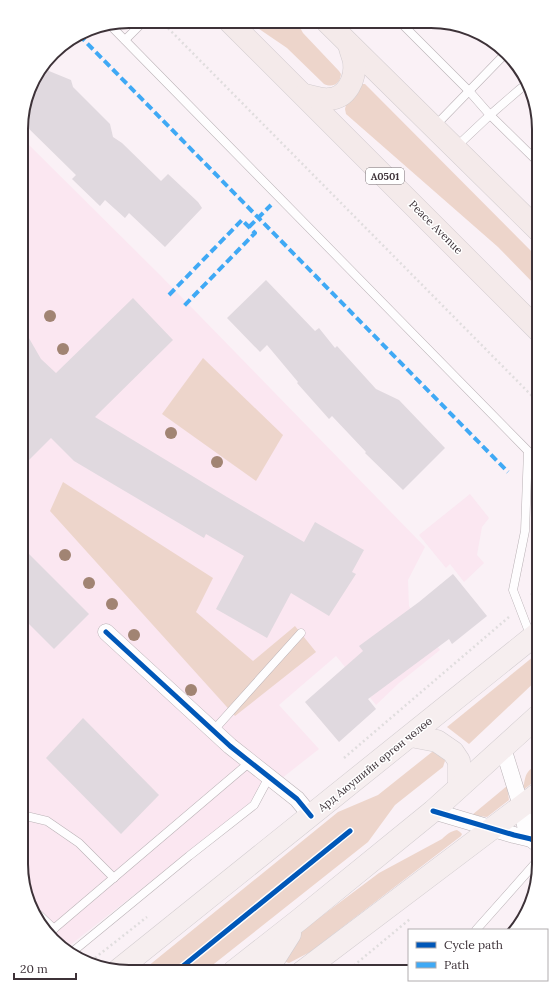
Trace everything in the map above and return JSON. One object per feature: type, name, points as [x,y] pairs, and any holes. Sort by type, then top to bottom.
[{"type":"highway","name":"Peace Avenue","points":[[236,28],[304,94],[532,324]]},
{"type":"highway","points":[[333,28],[532,224]]},
{"type":"highway","points":[[304,94],[328,99],[340,96],[348,89],[354,72],[354,62],[349,44]]},
{"type":"main road","name":"Ард Аюушийн өргөн чөлөө","points":[[126,965],[532,637]]},
{"type":"main road","points":[[242,965],[433,811],[532,721]]},
{"type":"main road","points":[[411,736],[437,741],[453,752],[459,761],[459,787]]},
{"type":"main road","points":[[311,965],[532,798]]},
{"type":"main road","points":[[270,965],[299,920]]},
{"type":"street","points":[[106,632],[230,746],[297,799],[311,816]]},
{"type":"street","points":[[503,748],[521,806],[525,825],[532,837]]},
{"type":"street","points":[[433,811],[532,841]]},
{"type":"lane","points":[[125,40],[137,28]]},
{"type":"lane","points":[[406,28],[532,156]]},
{"type":"lane","points":[[114,29],[528,451],[525,531],[513,590],[532,629]]},
{"type":"lane","points":[[433,127],[502,57]]},
{"type":"lane","points":[[455,148],[523,87]]},
{"type":"lane","points":[[213,731],[301,633]]},
{"type":"lane","points":[[53,930],[250,762]]},
{"type":"lane","points":[[75,949],[189,856],[254,805],[269,777]]},
{"type":"lane","points":[[28,817],[47,822],[79,842],[114,878]]},
{"type":"lane","points":[[477,929],[532,867]]},
{"type":"path","points":[[168,28],[532,396]]},
{"type":"path","points":[[339,763],[520,607],[532,594]]},
{"type":"path","points":[[94,959],[152,913]]},
{"type":"shaded area","points":[[258,28],[300,28],[303,33],[339,71],[341,74],[338,83],[330,86],[324,84],[287,48]]},
{"type":"shaded area","points":[[362,84],[365,84],[532,252],[532,282],[498,247],[346,114],[346,105]]},
{"type":"shaded area","points":[[28,144],[160,275],[425,547],[408,580],[409,606],[440,650],[399,683],[376,705],[336,656],[279,705],[319,749],[70,946],[53,931],[38,909],[33,897],[28,871]]},
{"type":"shaded area","points":[[203,358],[283,435],[256,481],[162,414]]},
{"type":"shaded area","points":[[63,482],[213,578],[196,612],[253,661],[295,626],[316,652],[235,716],[50,511]]},
{"type":"shaded area","points":[[470,494],[489,518],[482,527],[477,555],[484,563],[464,582],[450,564],[446,568],[419,535]]},
{"type":"shaded area","points":[[532,658],[532,685],[469,744],[447,727]]},
{"type":"shaded area","points":[[440,751],[444,754],[445,761],[443,767],[395,805],[368,842],[213,965],[149,965],[338,812],[378,795],[432,752]]},
{"type":"shaded area","points":[[532,768],[532,783],[523,790],[527,774]]},
{"type":"shaded area","points":[[507,786],[509,800],[487,817],[472,815]]},
{"type":"shaded area","points":[[457,830],[462,834],[461,836],[310,952],[289,963],[286,962],[285,960],[295,936],[379,873],[442,839],[447,834]]},
{"type":"building","points":[[48,69],[49,71],[71,80],[73,87],[110,124],[113,137],[122,143],[161,181],[168,174],[198,202],[202,208],[165,247],[129,213],[125,218],[105,200],[100,206],[72,179],[76,175],[28,128],[33,96]]},
{"type":"building","points":[[266,280],[315,331],[319,328],[335,348],[337,346],[376,389],[399,400],[445,448],[403,490],[365,453],[366,452],[332,416],[329,419],[297,383],[298,382],[267,345],[260,352],[227,318]]},
{"type":"building","points":[[133,298],[173,340],[95,417],[304,542],[315,522],[364,550],[352,572],[356,574],[329,616],[291,593],[267,638],[216,609],[244,556],[206,534],[204,538],[74,461],[51,438],[28,461],[28,336],[41,359],[56,373]]},
{"type":"building","points":[[28,553],[89,614],[54,649],[28,623]]},
{"type":"building","points":[[453,574],[487,616],[452,644],[449,639],[368,699],[376,709],[339,742],[305,702],[363,651],[359,646],[419,602]]},
{"type":"building","points":[[83,718],[159,795],[121,834],[46,758]]},
{"type":"marked path","points":[[83,39],[508,472]]},
{"type":"marked path","points":[[249,227],[271,205]]},
{"type":"marked path","points":[[169,295],[242,220],[255,233],[182,308]]},
{"type":"cycle path","points":[[106,632],[230,746],[297,799],[311,816]]},
{"type":"cycle path","points":[[433,811],[532,840]]},
{"type":"cycle path","points":[[184,965],[350,831]]}]
